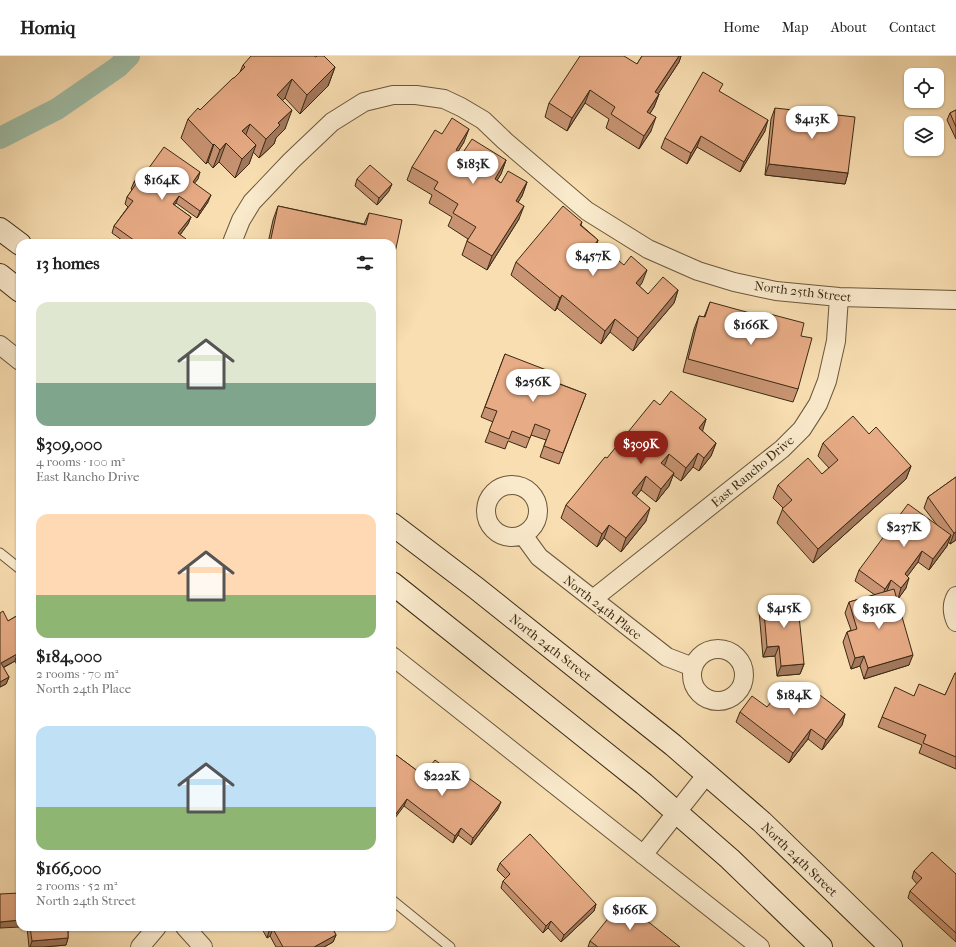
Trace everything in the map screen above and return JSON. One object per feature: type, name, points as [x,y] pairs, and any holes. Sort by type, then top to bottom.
[{"type":"main road","points":[[0,229],[16,241]]},
{"type":"main road","points":[[0,275],[16,288]]},
{"type":"main road","name":"North 24th Street","points":[[396,527],[476,588],[642,720],[707,774],[762,822],[891,947]]},
{"type":"main road","points":[[396,586],[677,812],[730,859],[821,947]]},
{"type":"street","name":"North 25th Street","points":[[233,239],[241,220],[252,202],[291,161],[332,122],[364,102],[393,95],[416,95],[444,99],[483,120],[587,211],[648,249],[698,271],[734,282],[776,291],[839,297],[956,299]]},
{"type":"street","name":"East Rancho Drive","points":[[593,599],[782,449],[802,428],[818,404],[827,381],[836,341],[839,297]]},
{"type":"street","points":[[0,345],[16,358]]},
{"type":"street","name":"North 24th Place","points":[[523,535],[539,557],[667,657],[693,666]]},
{"type":"street","points":[[956,596],[952,606],[956,622]]},
{"type":"street","points":[[396,659],[760,947]]},
{"type":"street","points":[[643,855],[707,774]]},
{"type":"street","points":[[140,947],[154,931]]},
{"type":"street","points":[[189,931],[203,947]]},
{"type":"lane","points":[[0,553],[16,566]]},
{"type":"lane","points":[[396,904],[450,947]]},
{"type":"building","points":[[251,56],[324,56],[335,67],[307,95],[292,79],[277,95],[292,110],[278,123],[280,125],[266,139],[250,124],[242,131],[256,145],[242,159],[226,143],[220,150],[214,144],[213,145],[188,119],[198,108],[200,110],[245,67],[243,65]]},
{"type":"building","points":[[580,56],[624,56],[637,64],[642,56],[679,56],[655,92],[659,94],[647,112],[656,117],[644,136],[611,114],[615,107],[590,90],[572,118],[549,103]]},
{"type":"building","points":[[703,72],[723,84],[719,91],[768,120],[744,162],[701,136],[691,153],[665,138]]},
{"type":"building","points":[[775,108],[855,117],[848,173],[769,164]]},
{"type":"building","points":[[956,110],[956,127],[950,113]]},
{"type":"building","points":[[452,118],[469,129],[456,150],[462,154],[472,139],[506,160],[495,179],[501,183],[508,171],[527,182],[516,201],[524,206],[492,256],[467,241],[476,227],[453,213],[458,204],[434,189],[438,182],[412,167],[435,130],[442,134]]},
{"type":"building","points":[[164,147],[200,172],[193,182],[211,195],[200,211],[179,196],[173,204],[191,217],[178,233],[186,239],[132,239],[114,226],[133,201],[127,197],[136,184],[134,182],[142,170],[146,172]]},
{"type":"building","points":[[370,165],[392,184],[379,198],[357,179]]},
{"type":"building","points":[[278,206],[366,225],[369,213],[402,220],[396,248],[396,239],[271,239]]},
{"type":"building","points":[[563,206],[582,222],[580,225],[598,240],[586,256],[593,262],[604,249],[624,265],[631,256],[647,270],[636,283],[648,294],[663,277],[678,290],[638,338],[615,319],[605,331],[562,295],[560,298],[516,262]]},
{"type":"building","points":[[710,302],[750,313],[746,329],[760,333],[766,313],[804,323],[801,336],[812,338],[798,389],[688,359],[699,316],[705,317]]},
{"type":"building","points":[[505,354],[549,371],[546,379],[586,394],[563,453],[544,446],[550,430],[535,424],[530,438],[512,431],[509,439],[489,431],[497,411],[485,407]]},
{"type":"building","points":[[671,391],[706,419],[699,428],[716,443],[704,458],[698,453],[686,468],[669,454],[661,463],[674,473],[661,489],[646,476],[632,493],[650,508],[626,538],[609,525],[602,534],[566,505],[605,457],[607,458],[654,400],[660,405]]},
{"type":"building","points":[[853,416],[869,434],[876,427],[911,466],[818,549],[782,509],[792,500],[778,485],[808,458],[822,474],[838,460],[823,443]]},
{"type":"building","points":[[956,477],[956,532],[954,533],[928,497]]},
{"type":"building","points":[[908,504],[951,535],[933,559],[922,551],[905,574],[909,578],[901,588],[891,580],[885,589],[859,570]]},
{"type":"building","points":[[894,589],[913,655],[868,668],[864,656],[855,658],[847,632],[857,629],[849,602]]},
{"type":"building","points":[[797,597],[804,664],[781,666],[779,646],[767,647],[763,600]]},
{"type":"building","points":[[3,611],[8,621],[16,616],[16,655],[1,663],[9,677],[0,682],[0,613]]},
{"type":"building","points":[[955,673],[956,757],[923,743],[926,735],[882,717],[895,687],[914,696],[919,684],[945,695]]},
{"type":"building","points":[[787,682],[801,694],[808,686],[845,714],[826,740],[811,729],[793,753],[740,712],[752,696],[767,707]]},
{"type":"building","points":[[396,755],[423,775],[435,760],[462,780],[466,776],[501,802],[473,838],[461,828],[455,836],[407,799],[396,814]]},
{"type":"building","points":[[530,834],[596,904],[564,935],[551,921],[546,926],[503,881],[510,874],[500,863]]},
{"type":"building","points":[[932,852],[956,874],[956,933],[910,891],[922,878],[914,871]]},
{"type":"building","points":[[16,893],[16,920],[0,922],[0,894]]},
{"type":"building","points":[[622,901],[680,947],[598,947],[590,941]]},
{"type":"building","points":[[31,931],[68,931],[68,938],[32,941]]},
{"type":"building","points":[[274,931],[334,931],[336,935],[314,947],[283,947]]},
{"type":"waterway","points":[[0,138],[57,109],[118,67],[129,56]]}]
